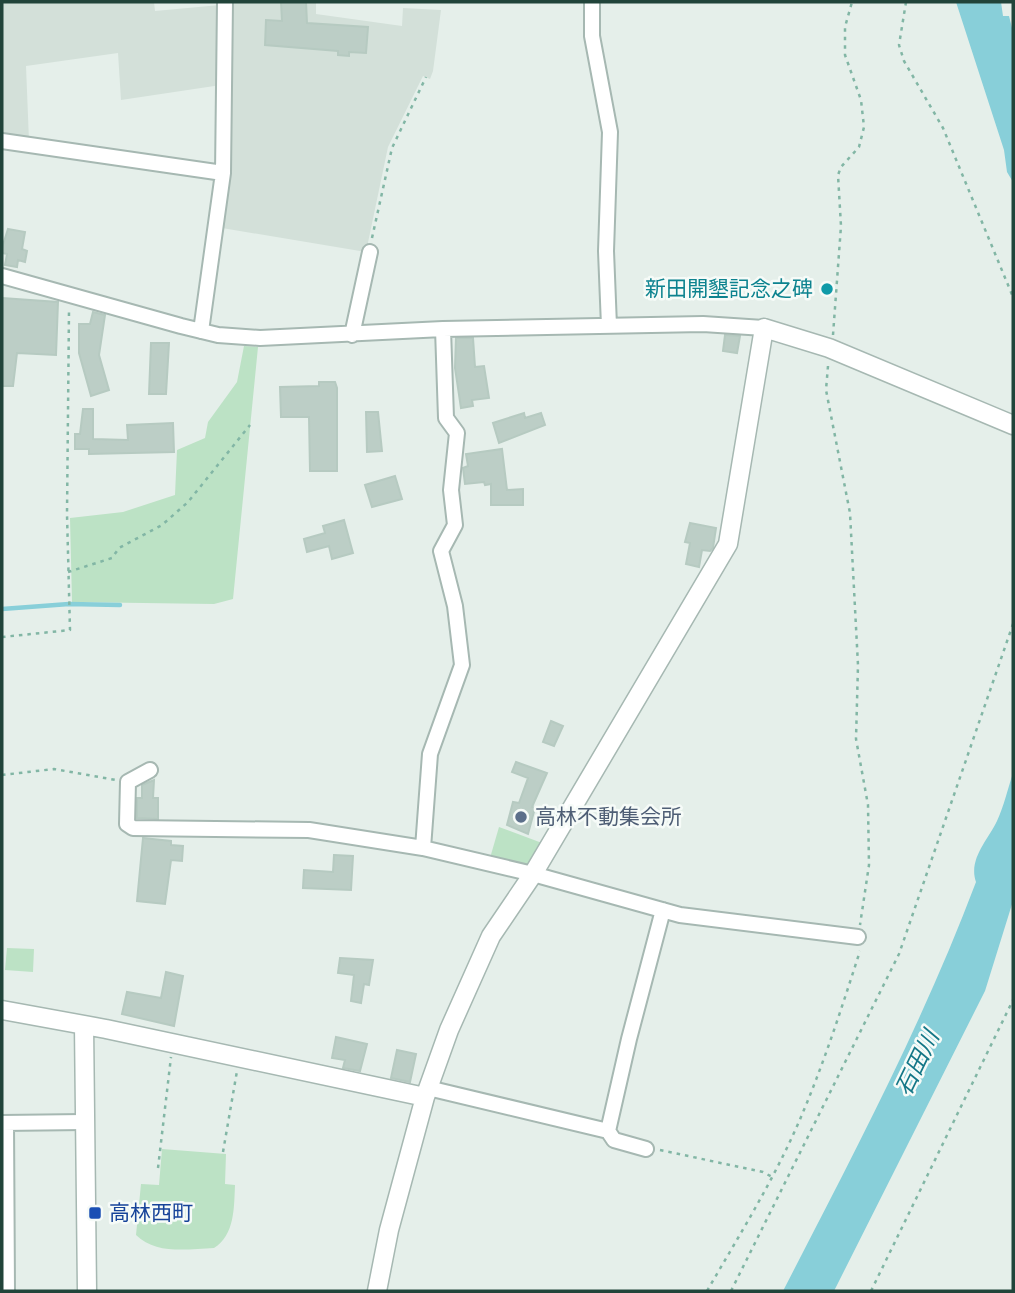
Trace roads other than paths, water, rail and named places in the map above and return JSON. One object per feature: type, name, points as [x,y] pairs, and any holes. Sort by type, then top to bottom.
[{"type":"street","points":[[201,331],[223,173],[225,2]]},
{"type":"street","points":[[592,2],[592,36],[610,132],[606,251],[609,326]]},
{"type":"street","points":[[2,141],[223,173]]},
{"type":"street","points":[[352,335],[370,252]]},
{"type":"street","points":[[2,276],[201,331],[260,338],[443,329],[703,324],[764,328],[829,348],[1013,425]]},
{"type":"street","points":[[377,1291],[389,1230],[427,1093],[449,1030],[491,936],[533,874],[728,544],[764,328]]},
{"type":"street","points":[[423,848],[430,754],[462,665],[455,606],[441,551],[455,525],[451,489],[457,433],[446,418],[443,329]]},
{"type":"street","points":[[150,770],[128,782],[124,816],[127,824],[133,828],[309,830],[423,848],[533,874],[663,910],[789,930],[858,937]]},
{"type":"street","points":[[608,1131],[663,910]]},
{"type":"street","points":[[2,1010],[608,1131],[614,1140],[646,1149]]},
{"type":"street","points":[[84,1025],[87,1291]]},
{"type":"street","points":[[7,1291],[4,1123],[84,1122]]},
{"type":"water","points":[[956,2],[1001,2],[1003,16],[1009,16],[1013,32],[1013,182],[1007,172],[1004,150]]},
{"type":"water","name":"石田川","points":[[1013,773],[1013,901],[985,991],[834,1291],[783,1291],[886,1089],[933,987],[976,882],[974,874],[977,858],[999,815]]},
{"type":"waterway","points":[[2,609],[69,604],[120,605]]},
{"type":"place","name":"新田開墾記念之碑","points":[[827,289]]},
{"type":"place","name":"高林不動集会所","points":[[521,817]]},
{"type":"place","name":"高林西町","points":[[95,1213]]}]
